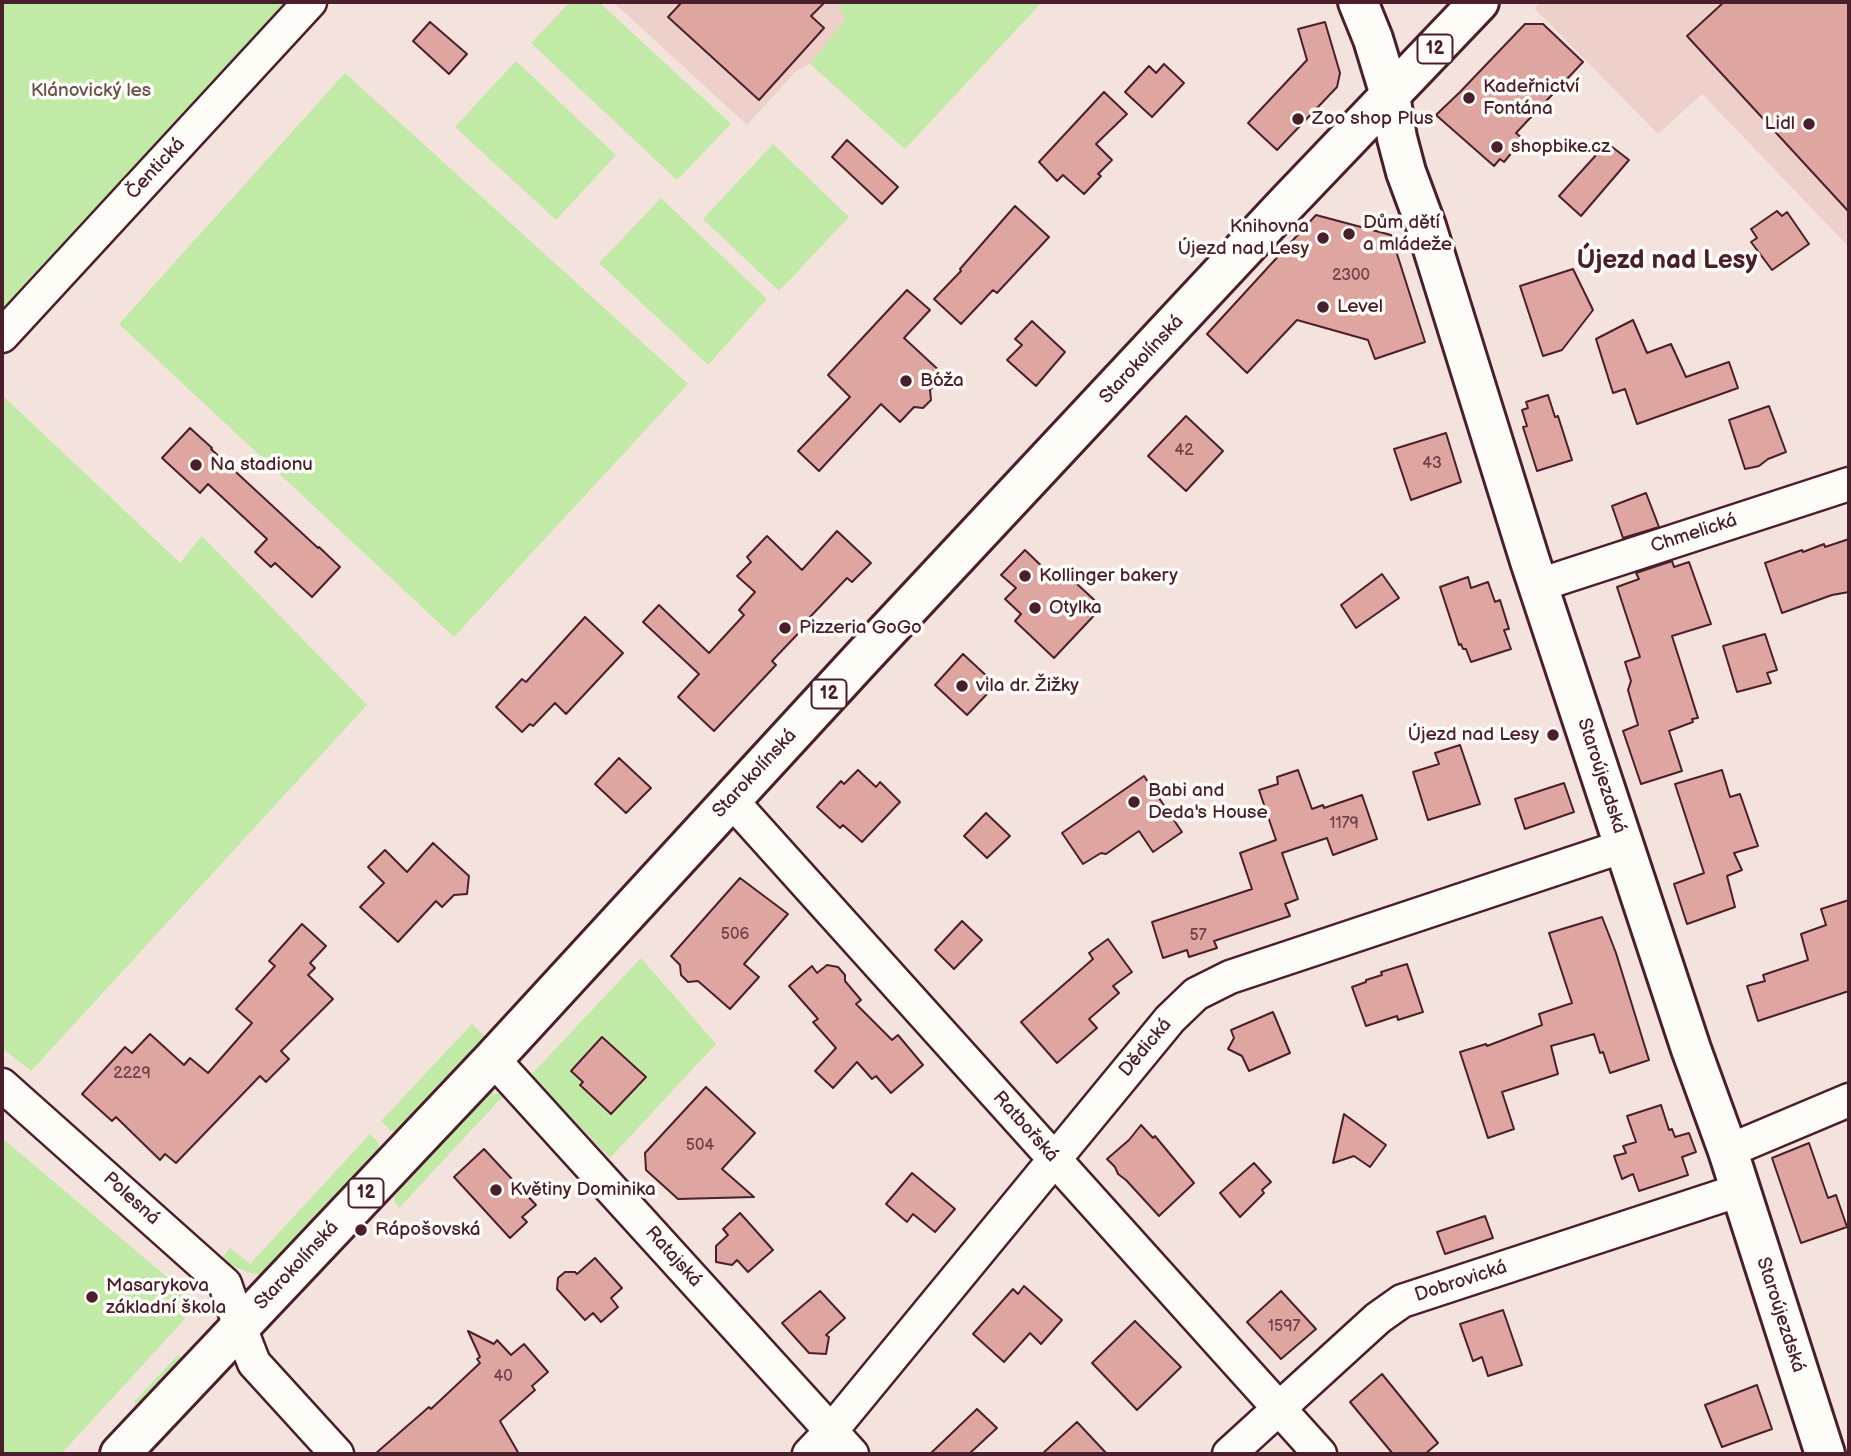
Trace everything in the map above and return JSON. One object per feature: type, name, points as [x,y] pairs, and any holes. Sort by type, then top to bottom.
[{"type":"main road","name":"Staroújezdská","points":[[1358,2],[1373,39],[1390,95],[1406,173],[1426,226],[1539,585],[1691,1049],[1728,1151],[1825,1454]]},
{"type":"main road","name":"12","points":[[1390,95],[1479,2]]},
{"type":"main road","name":"Starokolínská","points":[[120,1454],[493,1059],[731,800],[1390,95]]},
{"type":"street","name":"Čentická","points":[[2,336],[310,2]]},
{"type":"street","name":"Chmelická","points":[[1539,585],[1849,484]]},
{"type":"street","name":"Ratbořská","points":[[731,800],[1320,1454]]},
{"type":"street","name":"Dědická","points":[[809,1454],[841,1443],[1054,1159],[1170,1019],[1196,994],[1230,977],[1624,846]]},
{"type":"street","name":"Ratajská","points":[[493,1059],[841,1443]]},
{"type":"street","name":"Polesná","points":[[2,1085],[225,1284],[240,1327]]},
{"type":"street","points":[[1728,1151],[1849,1100]]},
{"type":"street","name":"Dobrovická","points":[[1229,1454],[1378,1318],[1402,1301],[1740,1190]]},
{"type":"street","points":[[240,1327],[254,1363],[337,1454]]},
{"type":"shaded area","points":[[613,2],[838,2],[845,20],[810,64],[796,71],[747,125]]},
{"type":"shaded area","points":[[1541,2],[1849,2],[1849,247],[1702,94],[1658,134],[1534,8]]},
{"type":"green space","name":"Klánovický les","points":[[2,2],[294,2],[2,324]]},
{"type":"green space","points":[[570,2],[599,2],[731,124],[677,180],[531,43]]},
{"type":"green space","points":[[838,2],[1042,2],[905,149],[810,64],[845,20]]},
{"type":"green space","points":[[516,61],[616,155],[556,220],[455,127]]},
{"type":"green space","points":[[345,73],[688,384],[454,637],[119,324]]},
{"type":"green space","points":[[773,144],[849,217],[779,291],[703,219]]},
{"type":"green space","points":[[661,198],[767,299],[708,365],[599,263]]},
{"type":"green space","points":[[2,395],[180,563],[202,536],[367,705],[31,1071],[2,1048]]},
{"type":"green space","points":[[641,958],[716,1044],[610,1158],[531,1075]]},
{"type":"green space","points":[[472,1024],[487,1039],[400,1132],[390,1130],[381,1121]]},
{"type":"green space","points":[[483,1093],[505,1094],[399,1208],[394,1198],[420,1161]]},
{"type":"green space","points":[[370,1134],[378,1142],[380,1153],[268,1273],[261,1275],[247,1272],[222,1258],[230,1248],[250,1264]]},
{"type":"green space","name":"Masarykova základní škola","points":[[2,1138],[180,1288],[187,1306],[184,1320],[61,1454],[2,1454]]},
{"type":"green space","points":[[180,1356],[185,1360],[135,1405],[135,1401],[176,1357]]},
{"type":"building","points":[[682,2],[825,2],[811,16],[824,28],[759,100],[668,17]]},
{"type":"building","name":"Lidl","points":[[1724,2],[1849,2],[1849,212],[1687,36]]},
{"type":"building","points":[[430,22],[467,54],[449,74],[413,41]]},
{"type":"building","points":[[1325,22],[1340,73],[1337,87],[1277,150],[1248,123],[1307,60],[1298,29]]},
{"type":"building","points":[[1525,24],[1543,24],[1583,62],[1516,133],[1523,139],[1504,162],[1500,159],[1494,166],[1436,115]]},
{"type":"building","points":[[1164,64],[1184,83],[1152,117],[1125,92],[1149,66],[1156,73]]},
{"type":"building","points":[[1104,92],[1127,114],[1096,144],[1112,160],[1084,194],[1063,175],[1057,181],[1039,162]]},
{"type":"building","points":[[847,140],[898,187],[882,204],[832,157]]},
{"type":"building","points":[[1607,143],[1629,160],[1581,216],[1559,196]]},
{"type":"building","points":[[1015,206],[1049,237],[997,293],[993,290],[961,324],[934,299]]},
{"type":"building","points":[[1777,211],[1782,216],[1787,212],[1809,244],[1772,270],[1751,242],[1757,238],[1751,229]]},
{"type":"building","name":"Level","points":[[1316,215],[1391,235],[1425,342],[1375,359],[1368,340],[1297,320],[1247,373],[1207,334]]},
{"type":"building","points":[[1573,269],[1593,310],[1562,350],[1543,356],[1520,286]]},
{"type":"building","points":[[907,290],[930,310],[904,338],[944,375],[930,390],[931,400],[923,408],[914,407],[900,422],[881,404],[819,471],[798,451],[850,397],[828,375]]},
{"type":"building","points":[[1633,320],[1647,353],[1671,344],[1686,377],[1729,362],[1738,388],[1637,424],[1625,389],[1613,393],[1596,339]]},
{"type":"building","points":[[1032,321],[1065,352],[1036,386],[1007,360],[1022,345],[1015,339]]},
{"type":"building","points":[[1548,395],[1555,417],[1558,416],[1572,460],[1537,471],[1523,427],[1527,426],[1522,410],[1528,408],[1526,402]]},
{"type":"building","points":[[1769,406],[1786,452],[1759,466],[1745,469],[1729,420]]},
{"type":"building","points":[[1186,416],[1223,451],[1186,491],[1148,456]]},
{"type":"building","points":[[190,428],[340,567],[312,597],[275,563],[271,567],[255,552],[267,539],[208,484],[200,493],[162,458]]},
{"type":"building","points":[[1446,433],[1461,482],[1411,500],[1394,449]]},
{"type":"building","points":[[1646,493],[1659,527],[1623,538],[1612,506]]},
{"type":"building","points":[[837,531],[871,563],[852,582],[847,578],[810,617],[812,619],[772,661],[776,665],[714,731],[678,697],[699,674],[643,622],[659,605],[709,653],[744,615],[739,610],[755,592],[737,576],[751,562],[747,557],[767,536],[802,570]]},
{"type":"building","points":[[1849,539],[1849,592],[1832,595],[1782,613],[1765,563],[1802,550],[1803,552],[1824,544],[1825,547]]},
{"type":"building","points":[[1025,550],[1057,581],[1065,573],[1102,607],[1054,658],[1015,621],[1021,614],[1005,599],[1016,588],[1001,575]]},
{"type":"building","points":[[1672,561],[1674,567],[1689,562],[1711,624],[1672,636],[1698,718],[1669,731],[1682,771],[1641,784],[1623,731],[1638,725],[1628,690],[1631,681],[1625,662],[1640,657],[1617,587],[1639,579],[1636,573]]},
{"type":"building","points":[[1382,574],[1399,598],[1356,628],[1341,605]]},
{"type":"building","points":[[1468,577],[1471,588],[1488,582],[1495,602],[1500,600],[1509,629],[1504,630],[1511,649],[1471,662],[1466,649],[1459,645],[1440,587]]},
{"type":"building","points":[[585,617],[623,653],[566,714],[555,703],[533,726],[530,724],[522,732],[496,707],[522,679],[526,682]]},
{"type":"building","points":[[1765,634],[1777,670],[1767,673],[1771,683],[1737,692],[1723,646]]},
{"type":"building","name":"vila dr. Žižky","points":[[963,654],[992,681],[983,691],[987,694],[967,715],[935,685]]},
{"type":"building","points":[[1460,745],[1480,804],[1428,820],[1413,772],[1439,764],[1435,753]]},
{"type":"building","points":[[619,758],[651,788],[626,813],[595,784]]},
{"type":"building","points":[[858,770],[876,787],[880,782],[900,802],[862,842],[843,825],[840,828],[817,807],[841,781],[844,784]]},
{"type":"building","points":[[1298,770],[1312,809],[1323,805],[1324,808],[1362,795],[1377,839],[1333,855],[1327,838],[1282,853],[1298,899],[1285,904],[1290,916],[1214,941],[1217,948],[1189,957],[1187,950],[1163,958],[1152,922],[1252,889],[1240,853],[1276,840],[1259,790],[1278,784],[1277,777]]},
{"type":"building","points":[[1722,770],[1730,797],[1740,794],[1758,846],[1734,853],[1742,870],[1727,876],[1735,907],[1687,924],[1674,884],[1704,873],[1675,784]]},
{"type":"building","name":"Babi and Deda's House","points":[[1144,776],[1182,832],[1153,852],[1139,831],[1106,854],[1101,853],[1083,864],[1062,833]]},
{"type":"building","points":[[1564,783],[1574,812],[1525,829],[1515,799]]},
{"type":"building","points":[[986,813],[1010,836],[987,858],[964,836]]},
{"type":"building","points":[[433,843],[469,876],[467,894],[454,895],[442,907],[436,901],[398,942],[360,907],[384,883],[368,867],[385,850],[407,872]]},
{"type":"building","points":[[740,878],[788,914],[744,964],[759,977],[730,1009],[698,981],[688,982],[681,975],[680,965],[671,956]]},
{"type":"building","points":[[1849,900],[1849,991],[1758,1021],[1747,986],[1765,981],[1763,975],[1808,960],[1801,934],[1826,925],[1821,909]]},
{"type":"building","points":[[1602,917],[1649,1060],[1610,1073],[1594,1034],[1551,1046],[1558,1074],[1502,1092],[1514,1129],[1488,1138],[1460,1052],[1486,1044],[1487,1046],[1542,1025],[1539,1014],[1572,1003],[1549,933]]},
{"type":"building","points":[[962,921],[982,940],[954,969],[935,950]]},
{"type":"building","points":[[302,924],[326,946],[310,963],[315,968],[308,975],[333,999],[281,1051],[289,1059],[266,1082],[260,1076],[176,1163],[165,1154],[160,1160],[116,1117],[112,1121],[82,1094],[125,1047],[132,1053],[150,1034],[184,1065],[190,1058],[208,1073],[252,1023],[236,1009],[275,966],[269,961]]},
{"type":"building","points":[[1108,939],[1132,972],[1113,986],[1119,993],[1089,1019],[1097,1028],[1057,1063],[1021,1022],[1093,959],[1089,953]]},
{"type":"building","points":[[1407,964],[1423,1012],[1398,1020],[1397,1016],[1366,1026],[1352,987],[1382,975],[1381,972]]},
{"type":"building","points":[[827,965],[838,967],[845,975],[845,981],[861,1000],[856,1004],[892,1040],[898,1035],[923,1065],[891,1093],[876,1076],[872,1079],[857,1062],[833,1088],[815,1071],[836,1048],[813,1022],[818,1019],[789,986],[812,966],[817,973]]},
{"type":"building","points":[[1273,1012],[1290,1053],[1249,1071],[1242,1056],[1228,1049],[1234,1038],[1231,1030]]},
{"type":"building","points":[[602,1037],[646,1077],[611,1114],[580,1085],[583,1082],[571,1071]]},
{"type":"building","points":[[706,1087],[755,1133],[722,1169],[754,1197],[678,1199],[646,1170],[645,1153]]},
{"type":"building","points":[[1661,1105],[1669,1130],[1672,1129],[1675,1137],[1689,1133],[1696,1152],[1682,1157],[1688,1175],[1639,1191],[1633,1174],[1622,1179],[1614,1156],[1626,1153],[1623,1146],[1636,1142],[1627,1116]]},
{"type":"building","points":[[1344,1114],[1386,1145],[1370,1167],[1354,1156],[1333,1163]]},
{"type":"building","points":[[1141,1125],[1153,1138],[1155,1136],[1194,1183],[1159,1216],[1107,1159],[1129,1140]]},
{"type":"building","points":[[1809,1143],[1828,1198],[1836,1195],[1847,1227],[1801,1243],[1772,1158]]},
{"type":"building","points":[[484,1149],[536,1205],[522,1217],[527,1222],[510,1238],[454,1177]]},
{"type":"building","points":[[1254,1163],[1271,1182],[1240,1217],[1220,1193]]},
{"type":"building","points":[[912,1173],[955,1209],[935,1232],[913,1214],[907,1222],[886,1204]]},
{"type":"building","points":[[740,1213],[773,1250],[748,1272],[737,1260],[732,1265],[716,1262],[716,1246],[728,1235],[723,1229]]},
{"type":"building","points":[[1485,1216],[1493,1238],[1445,1254],[1437,1232]]},
{"type":"building","points":[[595,1258],[622,1288],[611,1298],[618,1307],[601,1322],[593,1313],[585,1320],[557,1289],[558,1278],[565,1272],[577,1274]]},
{"type":"building","points":[[1024,1286],[1062,1320],[1041,1344],[1030,1333],[1004,1362],[973,1334],[1013,1289],[1018,1294]]},
{"type":"building","points":[[820,1291],[845,1318],[826,1335],[829,1337],[826,1354],[809,1353],[782,1323]]},
{"type":"building","points":[[1281,1291],[1316,1329],[1281,1359],[1247,1322]]},
{"type":"building","points":[[1503,1310],[1522,1365],[1488,1376],[1482,1357],[1473,1361],[1460,1324]]},
{"type":"building","points":[[1135,1321],[1181,1367],[1137,1410],[1092,1363]]},
{"type":"building","points":[[468,1331],[494,1344],[497,1340],[511,1355],[524,1344],[548,1372],[532,1386],[535,1390],[500,1421],[519,1454],[375,1454],[429,1407],[431,1409],[480,1363],[477,1359],[480,1357]]},
{"type":"building","points":[[1382,1374],[1438,1443],[1425,1454],[1393,1454],[1350,1402]]},
{"type":"building","points":[[1757,1385],[1772,1429],[1722,1447],[1705,1405]]},
{"type":"building","points":[[977,1409],[997,1428],[969,1454],[930,1454]]},
{"type":"building","points":[[1077,1422],[1107,1454],[1042,1454]]},
{"type":"place","name":"Kadeřnictví Fontána","points":[[1469,98]]},
{"type":"place","name":"Zoo shop Plus","points":[[1298,119]]},
{"type":"place","name":"Lidl","points":[[1809,124]]},
{"type":"place","name":"shopbike.cz","points":[[1497,147]]},
{"type":"place","name":"Dům dětí a mládeže","points":[[1349,234]]},
{"type":"place","name":"Knihovna Újezd nad Lesy","points":[[1323,238]]},
{"type":"place","name":"Level","points":[[1323,307]]},
{"type":"place","name":"Bóža","points":[[906,381]]},
{"type":"place","name":"Na stadionu","points":[[196,465]]},
{"type":"place","name":"Kollinger bakery","points":[[1025,576]]},
{"type":"place","name":"Otylka","points":[[1035,608]]},
{"type":"place","name":"Pizzeria GoGo","points":[[785,628]]},
{"type":"place","name":"vila dr. Žižky","points":[[962,686]]},
{"type":"place","name":"Újezd nad Lesy","points":[[1553,735]]},
{"type":"place","name":"Babi and Deda's House","points":[[1134,802]]},
{"type":"place","name":"Květiny Dominika","points":[[496,1190]]},
{"type":"place","name":"Rápošovská","points":[[361,1230]]},
{"type":"place","name":"Masarykova základní škola","points":[[92,1297]]},
{"type":"district","name":"Újezd nad Lesy","points":[[1667,261]]}]
